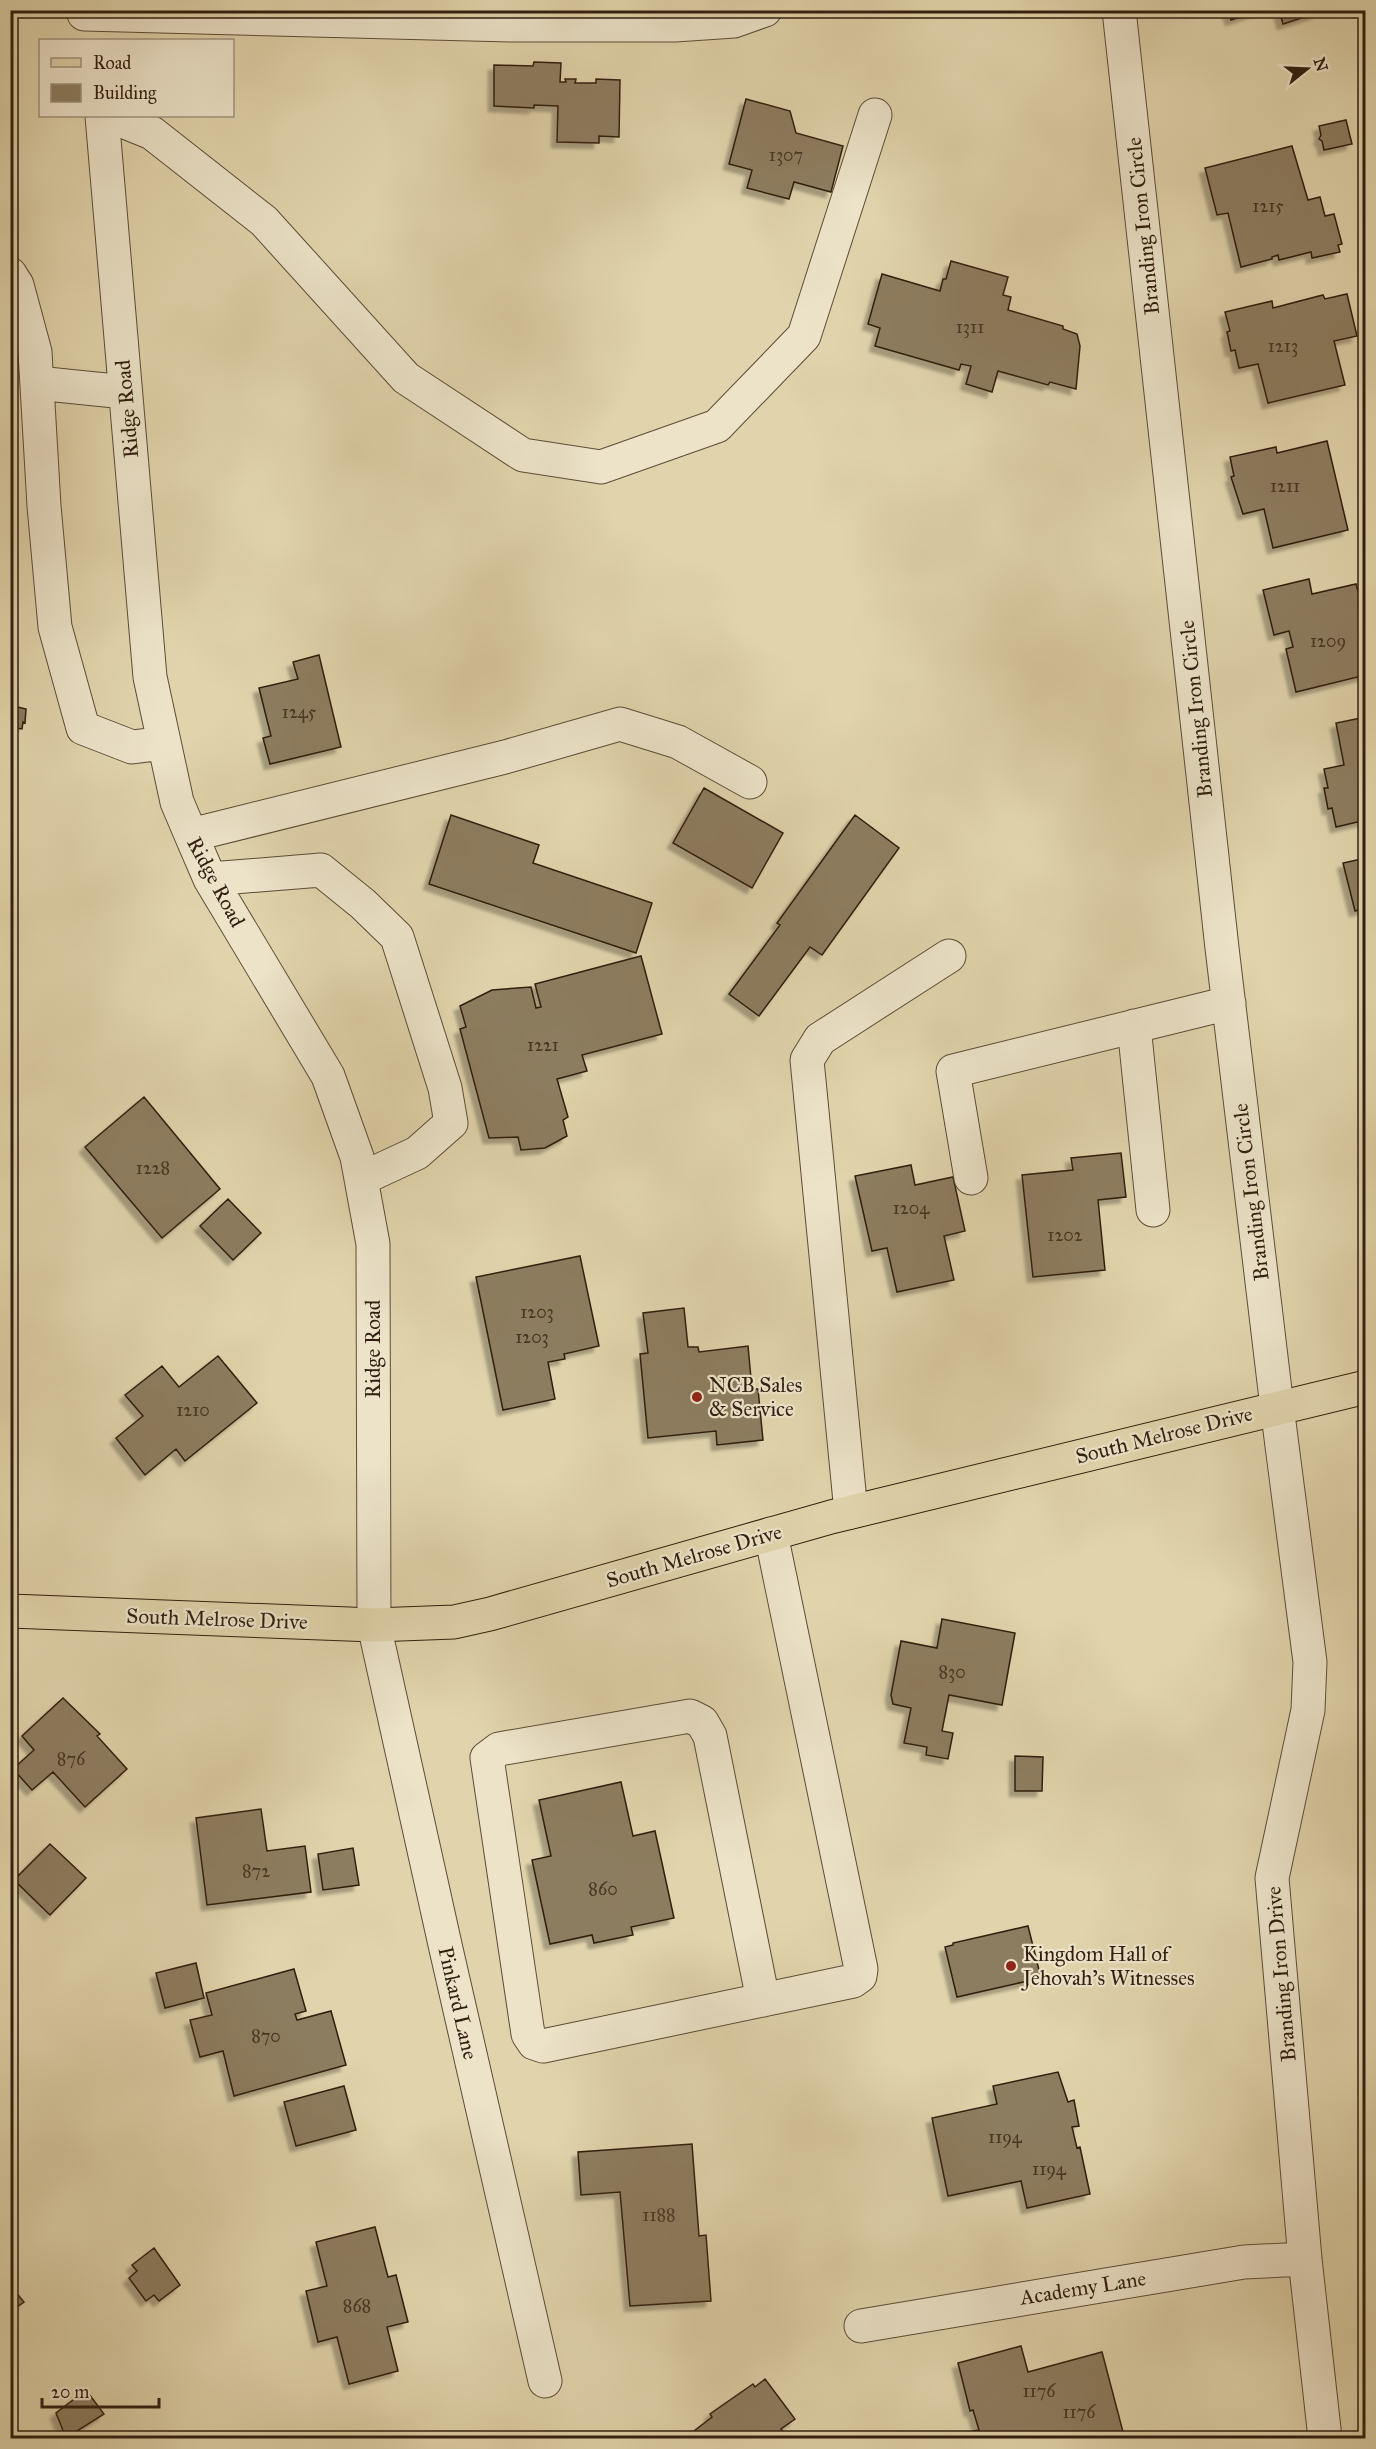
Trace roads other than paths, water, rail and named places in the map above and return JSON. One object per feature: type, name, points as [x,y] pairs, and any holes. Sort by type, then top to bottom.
[{"type":"main road","name":"South Melrose Drive","points":[[10,1611],[375,1625],[454,1622],[851,1512],[1365,1387]]},
{"type":"street","points":[[86,22],[651,25],[734,21],[765,10]]},
{"type":"street","name":"Branding Iron Circle","points":[[1119,10],[1228,1003],[1277,1407]]},
{"type":"street","points":[[112,117],[152,133],[264,221],[406,378],[524,455],[601,467],[717,426],[804,336],[875,115]]},
{"type":"street","name":"Ridge Road","points":[[102,117],[150,677],[177,802],[210,879],[328,1076],[357,1157],[373,1244],[375,1625]]},
{"type":"street","points":[[10,274],[17,285],[35,352],[44,506],[55,627],[83,728],[132,747],[164,743]]},
{"type":"street","points":[[37,383],[125,393]]},
{"type":"street","points":[[191,835],[505,757],[620,724],[678,742],[750,782]]},
{"type":"street","points":[[210,879],[321,870],[363,904],[397,937],[445,1088],[451,1124],[417,1153],[361,1179]]},
{"type":"street","points":[[851,1512],[807,1060],[820,1039],[949,956]]},
{"type":"street","points":[[971,1178],[953,1071],[1228,1003]]},
{"type":"street","points":[[1134,1026],[1153,1210]]},
{"type":"street","name":"Branding Iron Drive","points":[[1277,1407],[1310,1662],[1308,1710],[1272,1878],[1305,2259],[1325,2439]]},
{"type":"street","points":[[763,2000],[710,1736],[702,1722],[690,1716],[499,1749],[487,1758],[528,2034],[534,2043],[543,2046],[763,2000],[853,1981],[860,1976],[861,1969],[771,1534]]},
{"type":"street","name":"Pinkard Lane","points":[[375,1625],[451,1972],[545,2381]]},
{"type":"street","name":"Academy Lane","points":[[861,2325],[1244,2262],[1305,2259]]},
{"type":"place","name":"NCB Sales & Service","points":[[697,1397]]},
{"type":"place","name":"Kingdom Hall of Jehovah’s Witnesses","points":[[1011,1966]]}]
